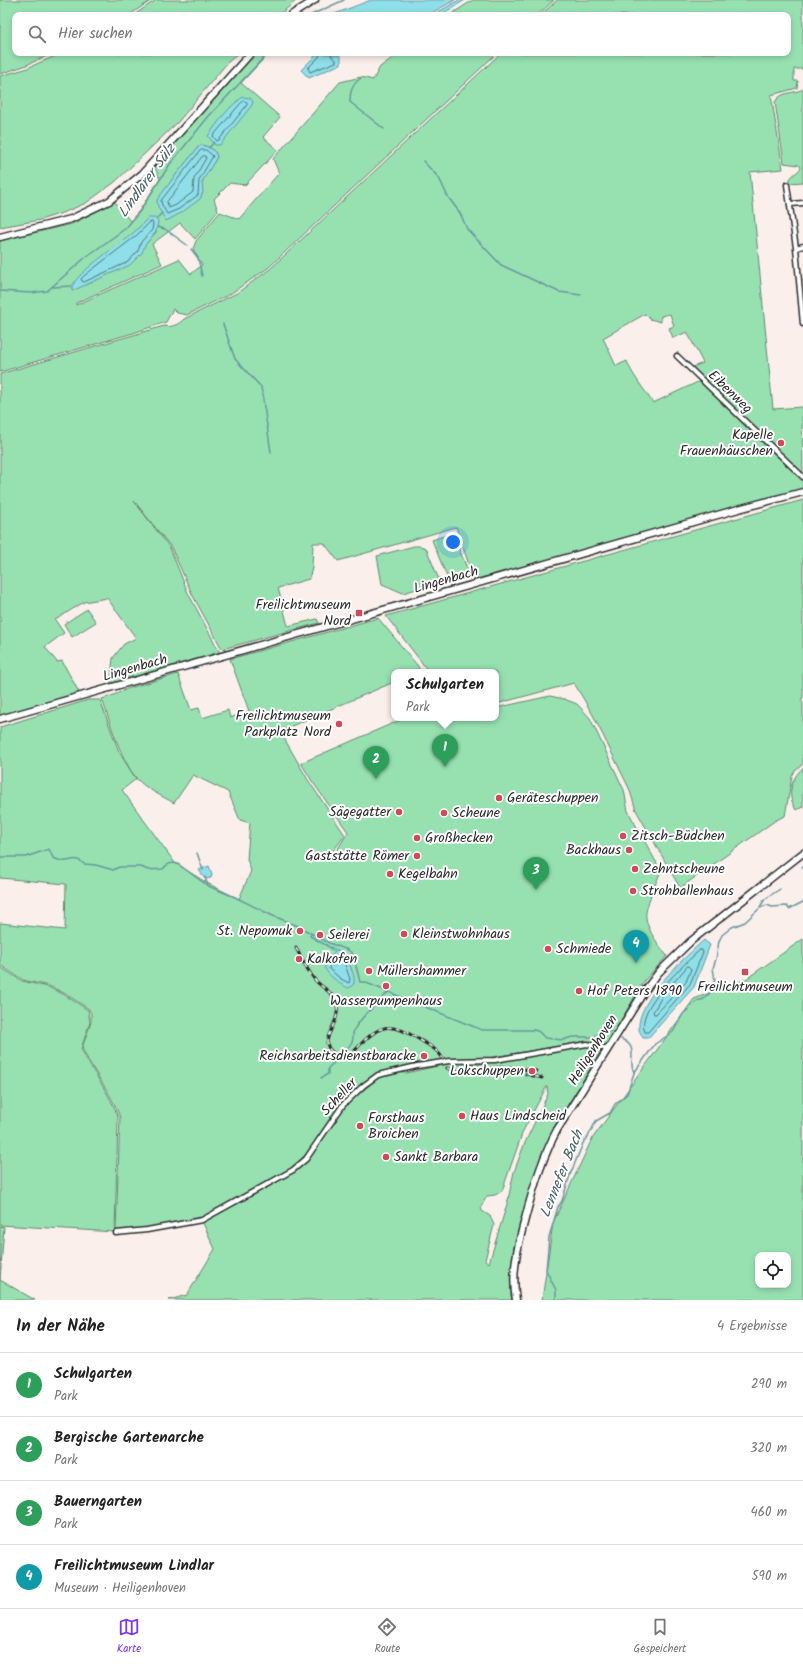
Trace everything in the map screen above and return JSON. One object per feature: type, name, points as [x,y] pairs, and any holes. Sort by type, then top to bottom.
[{"type":"main road","points":[[295,12],[315,0]]},
{"type":"main road","points":[[0,237],[71,219],[109,201],[142,174],[248,56]]},
{"type":"main road","name":"Lingenbach","points":[[0,719],[803,492]]},
{"type":"main road","name":"Heiligenhoven","points":[[516,1300],[514,1280],[518,1249],[534,1184],[546,1150],[643,993],[674,955],[803,853]]},
{"type":"street","points":[[787,185],[791,204],[803,324]]},
{"type":"street","points":[[791,204],[803,203]]},
{"type":"street","points":[[796,248],[803,246]]},
{"type":"street","name":"Eibenweg","points":[[677,356],[803,477]]},
{"type":"street","name":"Scheller","points":[[116,1233],[147,1230],[202,1220],[293,1170],[306,1159],[343,1105],[363,1086],[378,1075],[417,1066],[449,1061],[495,1060],[587,1044],[608,1049]]},
{"type":"green space","points":[[0,0],[152,0],[134,12],[12,12],[12,56],[47,56],[0,74]]},
{"type":"green space","points":[[156,0],[297,0],[283,12],[138,12]]},
{"type":"green space","points":[[473,0],[554,0],[541,12],[455,12]]},
{"type":"green space","points":[[557,0],[803,0],[803,69],[794,69],[794,81],[798,81],[797,88],[771,95],[783,169],[750,172],[773,409],[802,407],[803,474],[690,368],[703,363],[687,332],[673,338],[669,328],[674,326],[670,314],[661,316],[661,322],[650,319],[645,314],[603,338],[616,366],[627,361],[653,403],[700,381],[803,478],[803,488],[475,582],[456,527],[338,561],[324,543],[313,543],[312,568],[309,579],[278,588],[288,626],[317,619],[319,623],[222,649],[193,596],[171,547],[134,501],[170,548],[188,593],[220,653],[110,685],[113,658],[124,644],[136,638],[107,598],[84,602],[55,620],[64,633],[45,647],[57,662],[62,661],[80,694],[0,718],[0,374],[164,326],[175,325],[184,319],[237,293],[270,269],[498,56],[791,56],[791,12],[544,12]]},
{"type":"green space","points":[[55,56],[235,56],[227,63],[178,122],[115,182],[86,203],[65,212],[40,220],[0,227],[0,76],[25,69]]},
{"type":"green space","points":[[251,56],[266,56],[241,83],[280,117],[263,137],[278,150],[245,185],[230,183],[214,199],[218,211],[195,239],[180,223],[152,244],[162,264],[76,303],[76,305],[179,259],[191,274],[202,265],[193,249],[196,241],[220,212],[239,219],[279,173],[273,159],[340,82],[361,77],[373,80],[380,67],[395,56],[494,56],[268,268],[230,294],[187,315],[177,313],[173,309],[166,322],[0,372],[0,241],[72,224],[115,202],[130,221],[139,211],[160,179],[155,168],[208,102]],"holes":[[[238,100],[215,145],[209,136],[217,124]],[[200,145],[213,150],[217,157],[203,180],[202,194],[197,200],[171,181]],[[148,218],[156,232],[145,245],[110,251],[134,233]]]},
{"type":"green space","points":[[803,89],[803,182],[789,183],[792,176],[801,167],[799,165],[784,163],[775,102],[784,94]]},
{"type":"green space","points":[[803,500],[803,698],[801,699],[803,702],[803,764],[792,776],[785,816],[776,820],[680,888],[636,810],[629,788],[593,715],[574,683],[499,703],[499,669],[427,669],[386,616]]},
{"type":"green space","points":[[452,533],[470,575],[449,582],[432,540]]},
{"type":"green space","points":[[414,546],[426,548],[440,582],[403,593],[382,584],[377,556]]},
{"type":"green space","points":[[87,609],[96,622],[72,637],[64,624]]},
{"type":"green space","points":[[378,618],[419,669],[391,669],[391,683],[280,731],[308,780],[345,835],[333,851],[336,852],[348,832],[301,763],[398,721],[499,721],[499,707],[550,696],[577,704],[590,718],[624,790],[628,811],[661,871],[649,901],[646,918],[651,933],[667,956],[644,981],[606,1046],[590,1041],[481,1059],[447,1059],[395,1068],[377,1073],[340,1104],[307,1153],[293,1167],[264,1186],[202,1219],[147,1229],[116,1232],[120,1117],[112,1099],[82,1048],[91,1022],[91,1014],[89,1009],[64,993],[49,986],[23,980],[0,965],[0,923],[65,930],[66,884],[0,878],[0,727],[88,700],[100,700],[119,752],[136,779],[122,790],[175,863],[207,883],[239,899],[251,871],[247,859],[250,823],[240,820],[228,792],[193,775],[174,803],[141,783],[126,762],[102,699],[129,688],[178,674],[191,710],[199,708],[202,718],[228,710],[230,718],[249,711],[230,659]]},
{"type":"green space","points":[[803,768],[803,807],[796,810],[791,798],[791,790],[795,777]]},
{"type":"green space","points":[[803,939],[803,1300],[542,1300],[553,1223],[592,1139],[694,999],[746,979]]},
{"type":"green space","points":[[0,967],[22,981],[48,987],[63,994],[88,1010],[90,1022],[81,1049],[106,1091],[118,1117],[115,1232],[0,1225]]},
{"type":"green space","points":[[589,1046],[601,1051],[554,1128],[541,1155],[514,1247],[512,1300],[169,1300],[187,1295],[215,1249],[202,1221],[289,1175],[307,1159],[344,1107],[379,1077],[395,1072],[407,1073],[450,1063],[480,1064]],"holes":[[[547,1086],[548,1094],[524,1145],[514,1172],[507,1204],[489,1263],[485,1260],[494,1225],[490,1216],[482,1211],[481,1207],[487,1196],[495,1195],[502,1191],[523,1131]]]},
{"type":"green space","points":[[0,1226],[4,1227],[0,1280]]},
{"type":"green space","points":[[0,1280],[35,1300],[0,1300]]},
{"type":"water","points":[[371,0],[455,0],[433,12],[340,12]]},
{"type":"water","points":[[459,0],[465,0],[446,12],[438,12]]},
{"type":"water","points":[[315,56],[341,56],[341,64],[309,78],[301,70]]},
{"type":"water","points":[[243,97],[250,98],[253,102],[252,105],[220,145],[215,145],[208,136],[228,110]]},
{"type":"water","points":[[200,145],[211,148],[217,157],[202,182],[203,192],[200,199],[181,213],[166,221],[158,207],[157,200]]},
{"type":"water","points":[[148,218],[156,218],[158,222],[156,232],[145,245],[142,253],[130,265],[72,291],[73,285],[86,270],[139,228]]},
{"type":"water","points":[[209,866],[212,874],[211,878],[205,879],[199,870]]},
{"type":"water","points":[[704,940],[710,945],[694,987],[648,1038],[643,1038],[639,1031],[640,1018],[653,993],[674,968]]},
{"type":"water","points":[[331,947],[347,956],[354,977],[354,983],[349,988],[334,979],[325,969],[326,961],[335,951],[330,949]]},
{"type":"waterway","name":"Lindlarer Sülz","points":[[318,12],[344,0]]},
{"type":"waterway","name":"Lindlarer Sülz","points":[[0,291],[31,293],[47,291],[86,257],[126,228],[140,211],[170,164],[209,116],[265,56]]},
{"type":"waterway","points":[[361,78],[352,88],[350,102],[384,129]]},
{"type":"waterway","points":[[209,148],[214,142]]},
{"type":"waterway","points":[[423,161],[439,178],[448,197],[460,213],[467,229],[501,265],[559,292],[581,295]]},
{"type":"waterway","points":[[156,219],[162,213]]},
{"type":"waterway","points":[[157,227],[165,229],[187,245]]},
{"type":"waterway","points":[[191,249],[198,258],[202,276]]},
{"type":"waterway","points":[[53,287],[71,286]]},
{"type":"waterway","points":[[223,324],[235,359],[261,387],[271,452]]},
{"type":"waterway","points":[[0,857],[26,857],[49,849],[53,858],[59,860],[77,860],[84,864],[96,865],[113,870],[119,867],[141,867],[148,870],[163,869],[169,864],[176,863],[208,886]]},
{"type":"waterway","points":[[197,853],[203,870]]},
{"type":"waterway","points":[[205,877],[208,886],[298,926],[329,943],[348,950],[353,954],[360,982],[364,982],[482,1030],[533,1030],[538,1031],[545,1038],[563,1040],[572,1037],[594,1037],[602,1031]]},
{"type":"waterway","points":[[760,907],[765,899],[780,889]]},
{"type":"waterway","name":"Lennefer Bach","points":[[556,1300],[556,1290],[546,1270],[549,1237],[570,1175],[584,1141],[588,1137],[596,1121],[610,1113],[615,1104],[627,1094],[634,1073],[655,1044],[673,1032],[683,1014],[697,1001],[704,999],[708,995],[715,980],[713,968],[719,941],[722,935],[732,927],[745,922],[760,908],[767,905],[772,907],[787,906],[789,909],[803,902]]},
{"type":"waterway","points":[[311,934],[310,936],[331,948]]},
{"type":"waterway","points":[[321,1078],[328,1074],[328,1068],[353,1041],[353,1033],[357,1024],[365,1014],[388,992]]},
{"type":"waterway","points":[[606,1031],[612,1032]]},
{"type":"waterway","points":[[621,1039],[627,1042],[632,1049],[632,1067],[634,1072]]},
{"type":"railway","points":[[296,948],[315,980],[331,994],[336,1001],[337,1014],[327,1041],[332,1052],[341,1058],[348,1056],[375,1032],[381,1029],[394,1028],[408,1033],[428,1045],[438,1052],[443,1059]]},
{"type":"railway","points":[[447,1068],[456,1071],[509,1067],[536,1071]]},
{"type":"railway","points":[[526,1074],[542,1078]]},
{"type":"place","name":"Kapelle Frauenhäuschen","points":[[781,443]]},
{"type":"place","name":"Freilichtmuseum Nord","points":[[359,613]]},
{"type":"place","name":"Freilichtmuseum Parkplatz Nord","points":[[339,724]]},
{"type":"place","name":"Schulgarten","points":[[445,767]]},
{"type":"place","name":"Bergische Gartenarche","points":[[376,779]]},
{"type":"place","name":"Geräteschuppen","points":[[499,798]]},
{"type":"place","name":"Sägegatter","points":[[399,812]]},
{"type":"place","name":"Scheune","points":[[444,813]]},
{"type":"place","name":"Zitsch-Büdchen","points":[[623,836]]},
{"type":"place","name":"Großhecken","points":[[417,838]]},
{"type":"place","name":"Backhaus","points":[[629,850]]},
{"type":"place","name":"Gaststätte Römer","points":[[417,856]]},
{"type":"place","name":"Zehntscheune","points":[[635,869]]},
{"type":"place","name":"Kegelbahn","points":[[390,874]]},
{"type":"place","name":"Bauerngarten","points":[[536,890]]},
{"type":"place","name":"Strohballenhaus","points":[[633,891]]},
{"type":"place","name":"St. Nepomuk","points":[[300,931]]},
{"type":"place","name":"Kleinstwohnhaus","points":[[404,934]]},
{"type":"place","name":"Seilerei","points":[[320,935]]},
{"type":"place","name":"Schmiede","points":[[548,949]]},
{"type":"place","name":"Kalkofen","points":[[299,959]]},
{"type":"place","name":"Freilichtmuseum Lindlar","points":[[636,963]]},
{"type":"place","name":"Müllershammer","points":[[369,971]]},
{"type":"place","name":"Freilichtmuseum","points":[[745,972]]},
{"type":"place","name":"Wasserpumpenhaus","points":[[386,986]]},
{"type":"place","name":"Hof Peters 1890","points":[[579,991]]},
{"type":"place","name":"Reichsarbeitsdienstbaracke","points":[[424,1056]]},
{"type":"place","name":"Lokschuppen","points":[[532,1071]]},
{"type":"place","name":"Haus Lindscheid","points":[[462,1116]]},
{"type":"place","name":"Forsthaus Broichen","points":[[360,1126]]},
{"type":"place","name":"Sankt Barbara","points":[[386,1157]]}]
